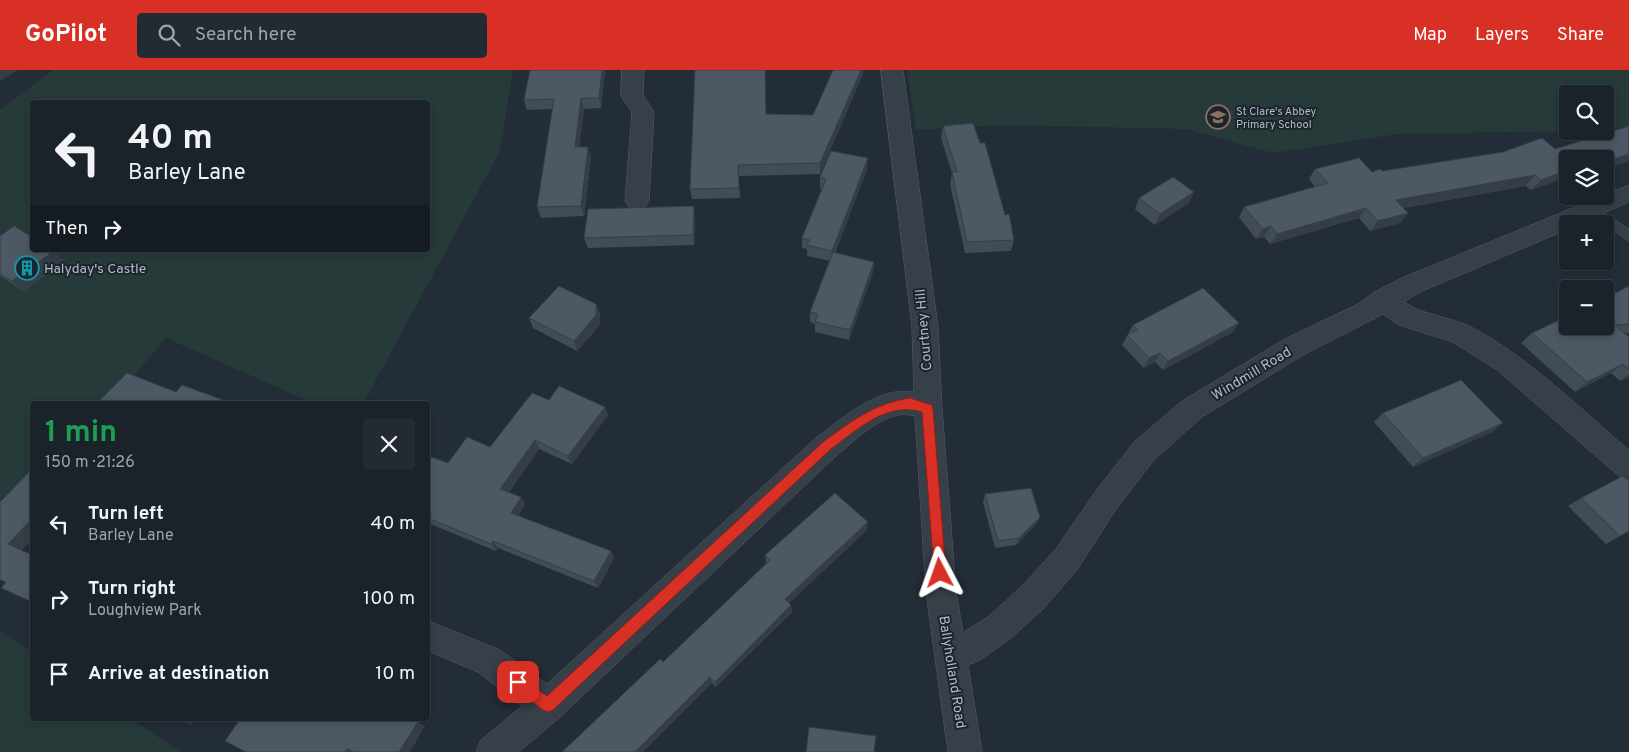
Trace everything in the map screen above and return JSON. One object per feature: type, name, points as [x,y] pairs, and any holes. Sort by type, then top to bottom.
[{"type":"street","points":[[633,70],[632,96],[643,112],[637,201]]},
{"type":"street","name":"Courtney Hill","points":[[892,70],[925,327],[928,409],[941,592]]},
{"type":"street","name":"Windmill Road","points":[[948,650],[968,649],[1000,627],[1032,598],[1066,560],[1106,500],[1144,451],[1192,409],[1294,347],[1367,312],[1382,300],[1588,208],[1629,193]]},
{"type":"street","points":[[1382,300],[1408,318],[1461,334],[1506,362],[1629,467]]},
{"type":"street","points":[[493,752],[548,705],[827,446],[865,417],[894,405],[910,403],[928,409]]},
{"type":"street","name":"Ballyholland Road","points":[[941,592],[948,650],[965,752]]},
{"type":"street","points":[[430,637],[489,662],[548,705]]},
{"type":"lane","points":[[1588,208],[1629,236]]},
{"type":"green space","points":[[53,70],[513,70],[500,151],[365,401],[308,401],[166,338],[112,401],[30,401],[30,489],[0,512],[0,110]]},
{"type":"green space","name":"St Clare's Abbey Primary School","points":[[907,70],[1629,70],[1629,127],[1614,128],[1614,85],[1559,85],[1559,131],[1398,134],[1273,153],[1186,129],[999,125],[916,130]]},
{"type":"green space","points":[[0,631],[30,651],[30,721],[134,721],[181,752],[0,752]]},
{"type":"building","points":[[530,70],[602,70],[599,98],[581,98],[575,147],[588,147],[581,206],[537,207],[554,99],[524,100]]},
{"type":"building","points":[[695,70],[765,70],[766,114],[813,115],[833,70],[861,70],[820,163],[738,165],[739,188],[690,189]]},
{"type":"building","points":[[973,123],[980,143],[985,143],[1005,215],[1009,214],[1014,240],[967,242],[952,172],[957,172],[943,126]]},
{"type":"building","points":[[1629,126],[1629,154],[1614,159],[1614,150],[1559,150],[1559,173],[1541,180],[1535,175],[1396,200],[1408,213],[1378,221],[1366,208],[1277,234],[1271,226],[1263,229],[1244,207],[1328,183],[1315,169],[1359,158],[1372,172],[1380,169],[1382,171],[1503,152],[1542,138],[1555,149],[1584,140],[1614,140],[1614,131]]},
{"type":"building","points":[[831,151],[868,158],[832,251],[807,245],[810,240],[802,238],[826,179],[820,177]]},
{"type":"building","points":[[1173,177],[1194,192],[1160,214],[1139,198]]},
{"type":"building","points":[[694,206],[693,235],[584,238],[588,209]]},
{"type":"building","points":[[14,226],[30,236],[30,252],[53,252],[12,281],[0,274],[0,236]]},
{"type":"building","points":[[833,252],[874,262],[850,330],[815,322],[818,314],[810,312]]},
{"type":"building","points":[[559,286],[596,304],[596,315],[574,341],[529,318]]},
{"type":"building","points":[[1629,286],[1629,324],[1615,325],[1629,337],[1629,369],[1623,364],[1587,382],[1532,333],[1559,320],[1559,335],[1614,335],[1614,294]]},
{"type":"building","points":[[1203,288],[1239,323],[1168,361],[1160,353],[1149,358],[1127,335],[1138,330],[1133,325]]},
{"type":"building","points":[[127,373],[176,392],[182,385],[226,401],[99,401]]},
{"type":"building","points":[[1461,380],[1503,423],[1423,458],[1383,413]]},
{"type":"building","points":[[559,386],[605,407],[568,456],[535,440],[500,489],[521,497],[511,513],[611,551],[594,581],[493,541],[491,544],[430,519],[430,457],[448,463],[467,437],[490,447],[532,393],[549,400]]},
{"type":"building","points":[[30,471],[30,521],[8,544],[30,554],[30,601],[1,588],[6,582],[0,580],[0,502]]},
{"type":"building","points":[[1623,476],[1629,481],[1629,531],[1620,536],[1581,498]]},
{"type":"building","points":[[1031,488],[1040,517],[1019,538],[998,541],[985,494]]},
{"type":"building","points":[[835,493],[868,522],[785,599],[791,605],[715,682],[710,677],[635,752],[562,752],[660,659],[663,662],[770,560],[765,555]]},
{"type":"building","points":[[239,721],[418,722],[399,752],[354,752],[347,749],[345,752],[246,752],[225,741]]},
{"type":"building","points":[[809,727],[876,736],[874,751],[876,752],[806,752]]},
{"type":"place","name":"St Clare's Abbey Primary School","points":[[1218,117]]},
{"type":"place","name":"Halyday's Castle","points":[[27,268]]},
{"type":"route","points":[[518,682],[548,705],[745,520],[827,446],[865,417],[894,405],[910,403],[928,409],[940,573]]}]
